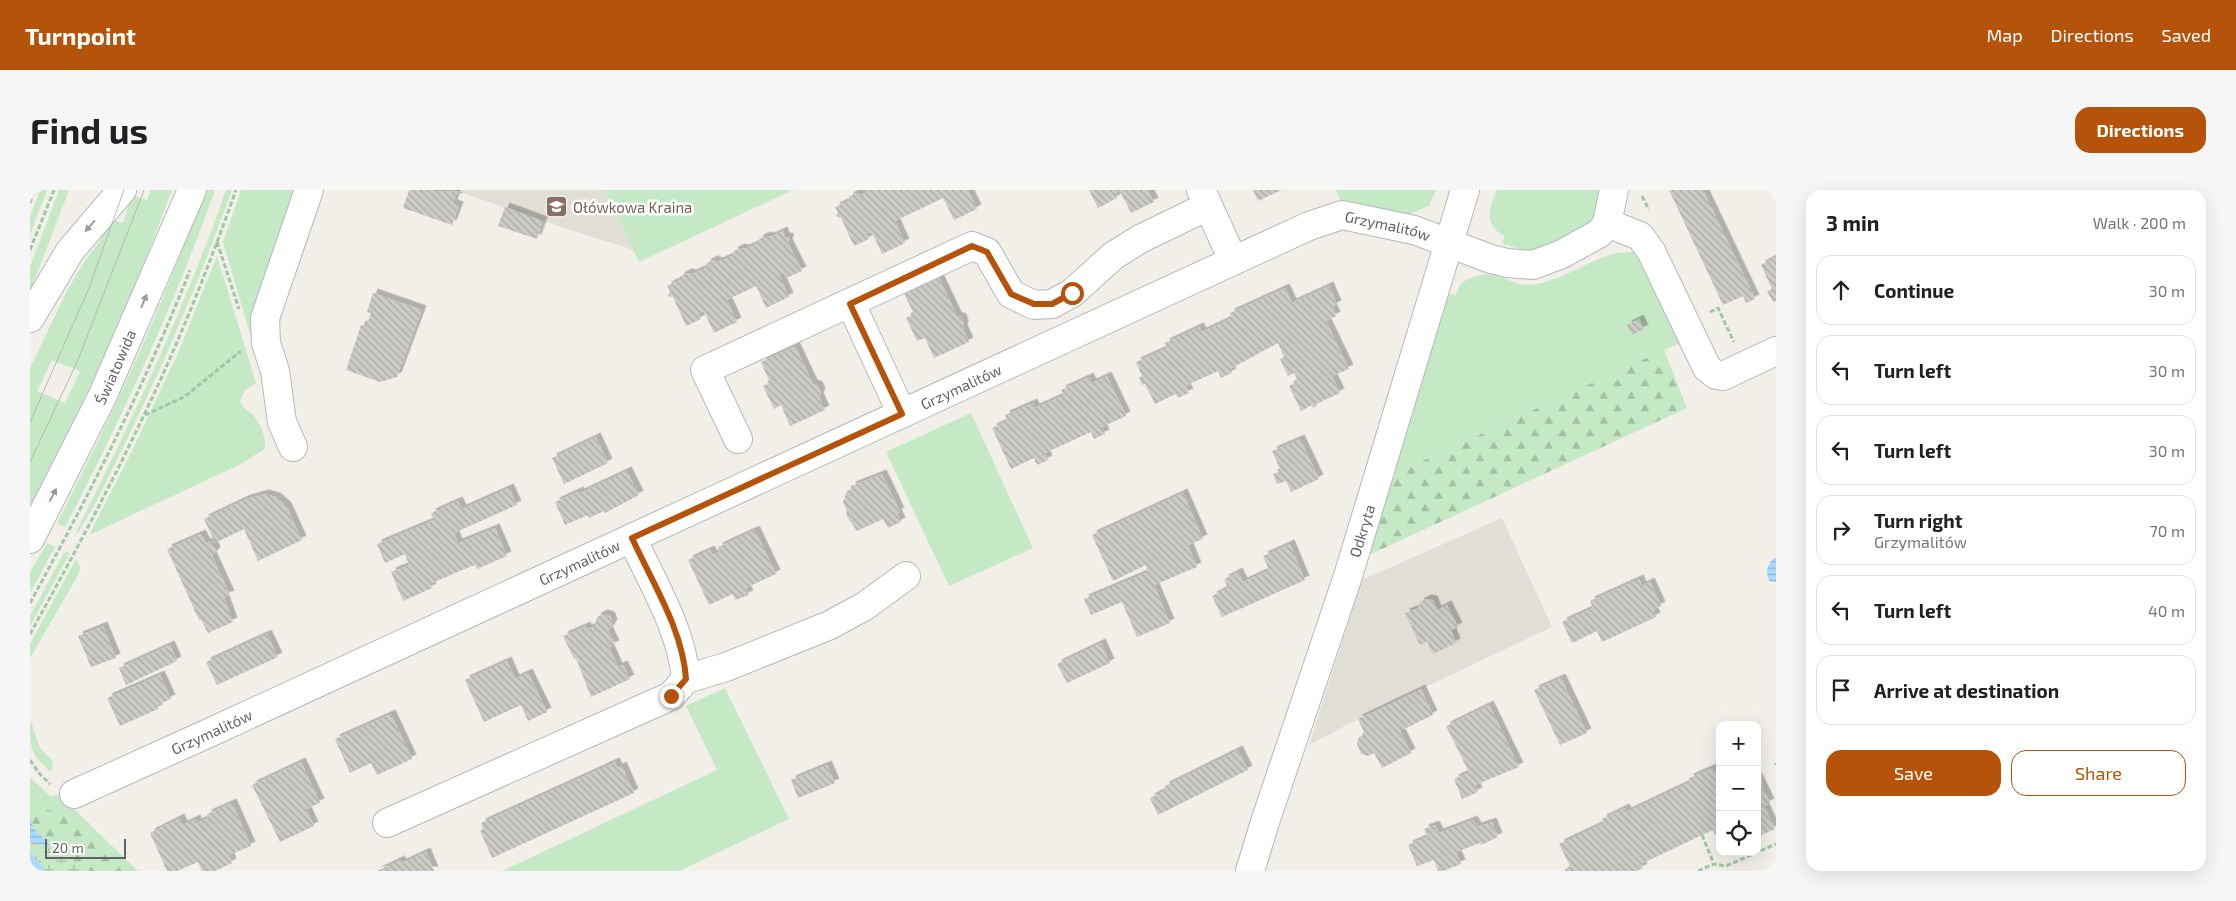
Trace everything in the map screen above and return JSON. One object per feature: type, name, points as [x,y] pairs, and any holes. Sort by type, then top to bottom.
[{"type":"street","points":[[30,318],[70,251],[122,190]]},
{"type":"street","name":"Światowida","points":[[30,538],[102,397],[192,190]]},
{"type":"street","points":[[293,447],[282,422],[275,370],[264,334],[265,318],[309,190]]},
{"type":"street","name":"Odkryta","points":[[1250,871],[1348,576],[1465,190]]},
{"type":"street","points":[[1614,190],[1607,223],[1640,236],[1651,251],[1710,372],[1723,376],[1776,351]]},
{"type":"street","points":[[738,439],[705,370],[972,246],[987,252],[1011,294],[1034,304],[1052,304],[1072,293],[1113,256],[1204,198],[1233,260]]},
{"type":"street","name":"Grzymalitów","points":[[74,794],[1309,226],[1342,215],[1414,230],[1491,259],[1507,263],[1533,265],[1562,254],[1585,242],[1600,233],[1607,223]]},
{"type":"street","points":[[850,304],[902,414]]},
{"type":"street","points":[[632,538],[680,641],[685,661],[686,679]]},
{"type":"street","points":[[387,823],[671,696],[686,679],[726,667],[830,625],[865,606],[906,576]]},
{"type":"path","points":[[30,203],[34,190]]},
{"type":"path","points":[[30,250],[54,190]]},
{"type":"path","points":[[30,634],[78,546],[144,415],[177,344],[218,242],[236,190]]},
{"type":"path","points":[[218,242],[228,274]]},
{"type":"path","points":[[144,415],[184,397],[242,350]]},
{"type":"path","points":[[1702,835],[1714,864]]},
{"type":"path","points":[[1698,871],[1714,864],[1726,866],[1776,844]]},
{"type":"shaded area","name":"Ołówkowa Kraina","points":[[455,190],[604,190],[633,250],[543,221]]},
{"type":"shaded area","points":[[1502,518],[1552,627],[1358,719],[1309,745],[1362,580]]},
{"type":"green space","points":[[40,190],[47,190],[30,235],[30,217]]},
{"type":"green space","points":[[59,190],[69,190],[30,292],[30,267]]},
{"type":"green space","points":[[151,190],[172,190],[124,311],[69,429],[30,506],[30,368],[67,291],[84,262],[100,241],[106,218],[123,223],[132,195],[147,200]],"holes":[[[52,360],[80,371],[65,403],[37,391]]]},
{"type":"green space","points":[[204,190],[215,190],[165,319],[127,403],[65,527],[57,523],[137,359],[172,275]]},
{"type":"green space","points":[[226,190],[232,190],[171,344],[119,457],[78,533],[76,532],[157,363],[193,277]]},
{"type":"green space","points":[[241,190],[295,190],[253,336],[250,334],[223,242]]},
{"type":"green space","points":[[604,190],[793,190],[639,262]]},
{"type":"green space","points":[[1336,190],[1436,190],[1429,206],[1407,215],[1340,200]]},
{"type":"green space","points":[[1497,190],[1603,190],[1596,218],[1587,226],[1539,250],[1528,251],[1502,244],[1505,236],[1493,227],[1490,209]]},
{"type":"green space","points":[[1639,252],[1682,342],[1392,475],[1448,293],[1456,295],[1461,283],[1485,274],[1526,285],[1537,284],[1557,278],[1606,256],[1616,253]]},
{"type":"green space","points":[[217,256],[256,383],[245,390],[240,401],[258,422],[264,436],[265,449],[239,465],[89,535],[132,451],[179,351]]},
{"type":"green space","points":[[1664,350],[1687,408],[1369,555],[1392,475]]},
{"type":"green space","points":[[971,413],[1033,548],[949,586],[886,452]]},
{"type":"green space","points":[[47,543],[55,547],[30,593],[30,573]]},
{"type":"green space","points":[[65,551],[70,553],[30,626],[30,616]]},
{"type":"green space","points":[[76,559],[81,568],[77,577],[30,658],[30,644]]},
{"type":"green space","points":[[725,688],[789,819],[679,871],[502,871],[717,770],[686,706]]},
{"type":"green space","points":[[30,719],[40,748],[53,761],[51,772],[39,760],[33,750],[30,737]]},
{"type":"green space","points":[[30,777],[50,796],[61,795],[83,818],[69,817],[44,808],[30,806]]},
{"type":"green space","points":[[30,806],[44,808],[69,817],[83,818],[138,871],[30,871]]},
{"type":"green space","points":[[30,842],[52,847],[89,871],[30,871]]},
{"type":"water","points":[[1776,558],[1776,582],[1769,581],[1767,574],[1768,566]]},
{"type":"water","points":[[30,818],[33,828],[52,847],[30,842]]},
{"type":"building","points":[[409,190],[463,192],[462,194],[457,192],[453,204],[459,206],[452,225],[403,208]]},
{"type":"building","points":[[871,190],[968,190],[977,209],[954,220],[943,198],[895,221],[905,243],[882,254],[872,232],[866,234],[869,239],[854,246],[841,218],[836,216],[838,212],[835,207],[848,201],[850,196],[856,193],[861,195]]},
{"type":"building","points":[[1089,190],[1148,190],[1154,202],[1131,213],[1120,191],[1115,193],[1117,198],[1098,208]]},
{"type":"building","points":[[1253,190],[1282,190],[1258,201]]},
{"type":"building","points":[[1669,190],[1703,190],[1755,299],[1746,303],[1743,296],[1723,305]]},
{"type":"building","points":[[505,207],[543,221],[537,239],[498,226]]},
{"type":"building","points":[[783,231],[785,237],[790,238],[788,243],[802,271],[786,278],[784,273],[779,275],[789,297],[766,308],[756,286],[727,300],[737,322],[714,333],[704,311],[698,314],[701,319],[686,326],[673,297],[668,296],[670,291],[667,286],[679,280],[681,276],[687,273],[692,274],[705,268],[707,263],[713,260],[718,262],[732,256],[734,251],[740,248],[745,249],[758,243],[759,239],[766,236],[770,237]]},
{"type":"building","points":[[1776,257],[1776,301],[1773,302],[1767,291],[1772,289],[1761,265]]},
{"type":"building","points":[[939,278],[957,316],[962,318],[963,329],[969,342],[934,358],[925,338],[917,341],[906,318],[914,314],[904,294]]},
{"type":"building","points":[[1329,286],[1337,305],[1332,307],[1336,316],[1326,321],[1349,369],[1332,376],[1340,393],[1316,404],[1317,406],[1313,408],[1312,405],[1301,411],[1289,386],[1298,381],[1294,373],[1288,376],[1280,359],[1284,357],[1278,343],[1230,369],[1232,373],[1221,378],[1218,371],[1185,386],[1189,393],[1178,398],[1176,394],[1155,404],[1145,384],[1142,385],[1139,378],[1142,376],[1136,362],[1167,348],[1165,343],[1199,327],[1202,332],[1232,318],[1230,313],[1285,288],[1292,303]]},
{"type":"building","points":[[373,293],[422,310],[397,377],[380,382],[346,370],[361,325],[366,327],[371,313],[367,312]]},
{"type":"building","points":[[1639,319],[1644,329],[1632,335],[1627,325]]},
{"type":"building","points":[[795,346],[813,384],[818,386],[821,392],[819,397],[825,410],[790,426],[781,405],[774,409],[763,386],[770,383],[761,362]]},
{"type":"building","points":[[1107,376],[1126,416],[1102,427],[1105,434],[1094,439],[1091,432],[1045,453],[1048,460],[1037,465],[1034,458],[1011,469],[992,428],[1007,421],[1005,415],[1033,403],[1035,408],[1064,395],[1061,390],[1089,377],[1092,383]]},
{"type":"building","points":[[596,437],[608,463],[564,484],[552,458]]},
{"type":"building","points":[[1300,439],[1319,479],[1291,492],[1286,481],[1277,484],[1273,474],[1281,471],[1272,451]]},
{"type":"building","points":[[627,471],[639,495],[605,513],[604,511],[589,518],[588,515],[565,525],[555,502],[579,491],[580,493]]},
{"type":"building","points":[[882,474],[900,512],[897,513],[901,522],[888,528],[883,519],[857,531],[846,515],[847,511],[843,502],[847,491],[852,489],[851,486]]},
{"type":"building","points":[[509,488],[517,505],[454,533],[458,543],[495,528],[507,556],[477,569],[475,565],[430,584],[432,588],[403,601],[391,572],[409,565],[405,554],[385,563],[377,544],[434,520],[431,513],[458,501],[462,509]]},
{"type":"building","points":[[1183,493],[1203,539],[1188,545],[1197,567],[1154,585],[1170,623],[1137,637],[1122,602],[1091,615],[1084,599],[1148,572],[1146,565],[1113,581],[1092,535]]},
{"type":"building","points":[[264,494],[276,497],[287,507],[302,540],[258,561],[244,529],[215,543],[204,519],[246,499]]},
{"type":"building","points":[[755,530],[776,574],[746,588],[749,595],[735,600],[733,594],[709,605],[688,560],[710,550],[713,555],[720,552],[718,547]]},
{"type":"building","points":[[201,534],[206,543],[211,541],[216,551],[212,556],[230,595],[224,597],[233,622],[208,633],[201,620],[199,620],[167,549]]},
{"type":"building","points":[[1290,544],[1305,580],[1222,617],[1212,596],[1228,588],[1224,579],[1238,572],[1243,582],[1269,570],[1263,556]]},
{"type":"building","points":[[1639,579],[1642,586],[1650,582],[1661,606],[1653,610],[1656,617],[1602,642],[1597,631],[1572,643],[1562,622],[1593,608],[1590,601]]},
{"type":"building","points":[[1427,599],[1433,600],[1437,610],[1447,605],[1458,627],[1451,630],[1456,643],[1433,654],[1427,641],[1420,645],[1405,613],[1418,608],[1420,602]]},
{"type":"building","points":[[603,614],[610,616],[613,623],[608,630],[615,645],[609,647],[618,667],[623,665],[630,679],[591,697],[576,658],[574,659],[563,636],[586,626],[587,629],[595,626],[597,617]]},
{"type":"building","points":[[103,626],[116,658],[91,667],[78,636]]},
{"type":"building","points":[[267,634],[278,657],[217,685],[206,662]]},
{"type":"building","points":[[1101,643],[1110,663],[1067,683],[1057,664]]},
{"type":"building","points":[[170,645],[177,661],[126,685],[119,668]]},
{"type":"building","points":[[507,661],[515,679],[528,673],[547,712],[528,721],[521,705],[484,722],[465,680]]},
{"type":"building","points":[[160,675],[171,699],[157,705],[158,709],[120,726],[107,698]]},
{"type":"building","points":[[1561,678],[1587,733],[1560,745],[1534,690]]},
{"type":"building","points":[[1421,689],[1433,715],[1400,731],[1411,753],[1382,768],[1374,753],[1368,756],[1361,754],[1357,744],[1359,737],[1365,734],[1358,719]]},
{"type":"building","points":[[1489,705],[1519,767],[1475,785],[1478,792],[1462,799],[1454,779],[1469,772],[1446,726]]},
{"type":"building","points":[[391,714],[412,759],[377,775],[371,763],[350,773],[335,739]]},
{"type":"building","points":[[1238,750],[1248,770],[1158,815],[1150,798],[1166,790],[1165,786]]},
{"type":"building","points":[[301,762],[320,803],[306,809],[314,826],[280,842],[252,785]]},
{"type":"building","points":[[615,762],[618,768],[622,766],[634,793],[492,858],[480,831],[483,829],[481,823]]},
{"type":"building","points":[[827,765],[835,783],[798,798],[791,780]]},
{"type":"building","points":[[1712,768],[1713,772],[1716,771],[1716,834],[1713,830],[1702,835],[1641,864],[1643,868],[1637,871],[1565,871],[1570,866],[1559,844],[1604,823],[1602,819],[1625,808],[1627,812],[1690,782],[1689,778]]},
{"type":"building","points":[[1761,784],[1770,803],[1764,806],[1775,829],[1761,835]]},
{"type":"building","points":[[232,803],[251,846],[229,855],[232,863],[215,871],[202,871],[198,862],[177,871],[167,871],[150,833],[180,818],[183,825],[196,819],[197,823],[208,818],[207,814]]},
{"type":"building","points":[[1473,820],[1477,827],[1492,822],[1498,837],[1481,845],[1480,843],[1456,852],[1461,864],[1443,871],[1438,871],[1434,860],[1417,866],[1408,845],[1427,837],[1424,829],[1435,825],[1439,833]]},
{"type":"building","points":[[426,852],[434,871],[377,871],[400,860],[402,863]]},
{"type":"waterway","points":[[30,858],[41,871]]},
{"type":"tram line","points":[[30,422],[89,288],[124,190]]},
{"type":"tram line","points":[[30,462],[78,360],[144,190]]},
{"type":"place","name":"Ołówkowa Kraina","points":[[557,207]]},
{"type":"route","points":[[671,696],[686,679],[685,661],[680,641],[632,538],[902,414],[850,304],[972,246],[987,252],[1011,294],[1034,304],[1052,304],[1072,293]]}]
